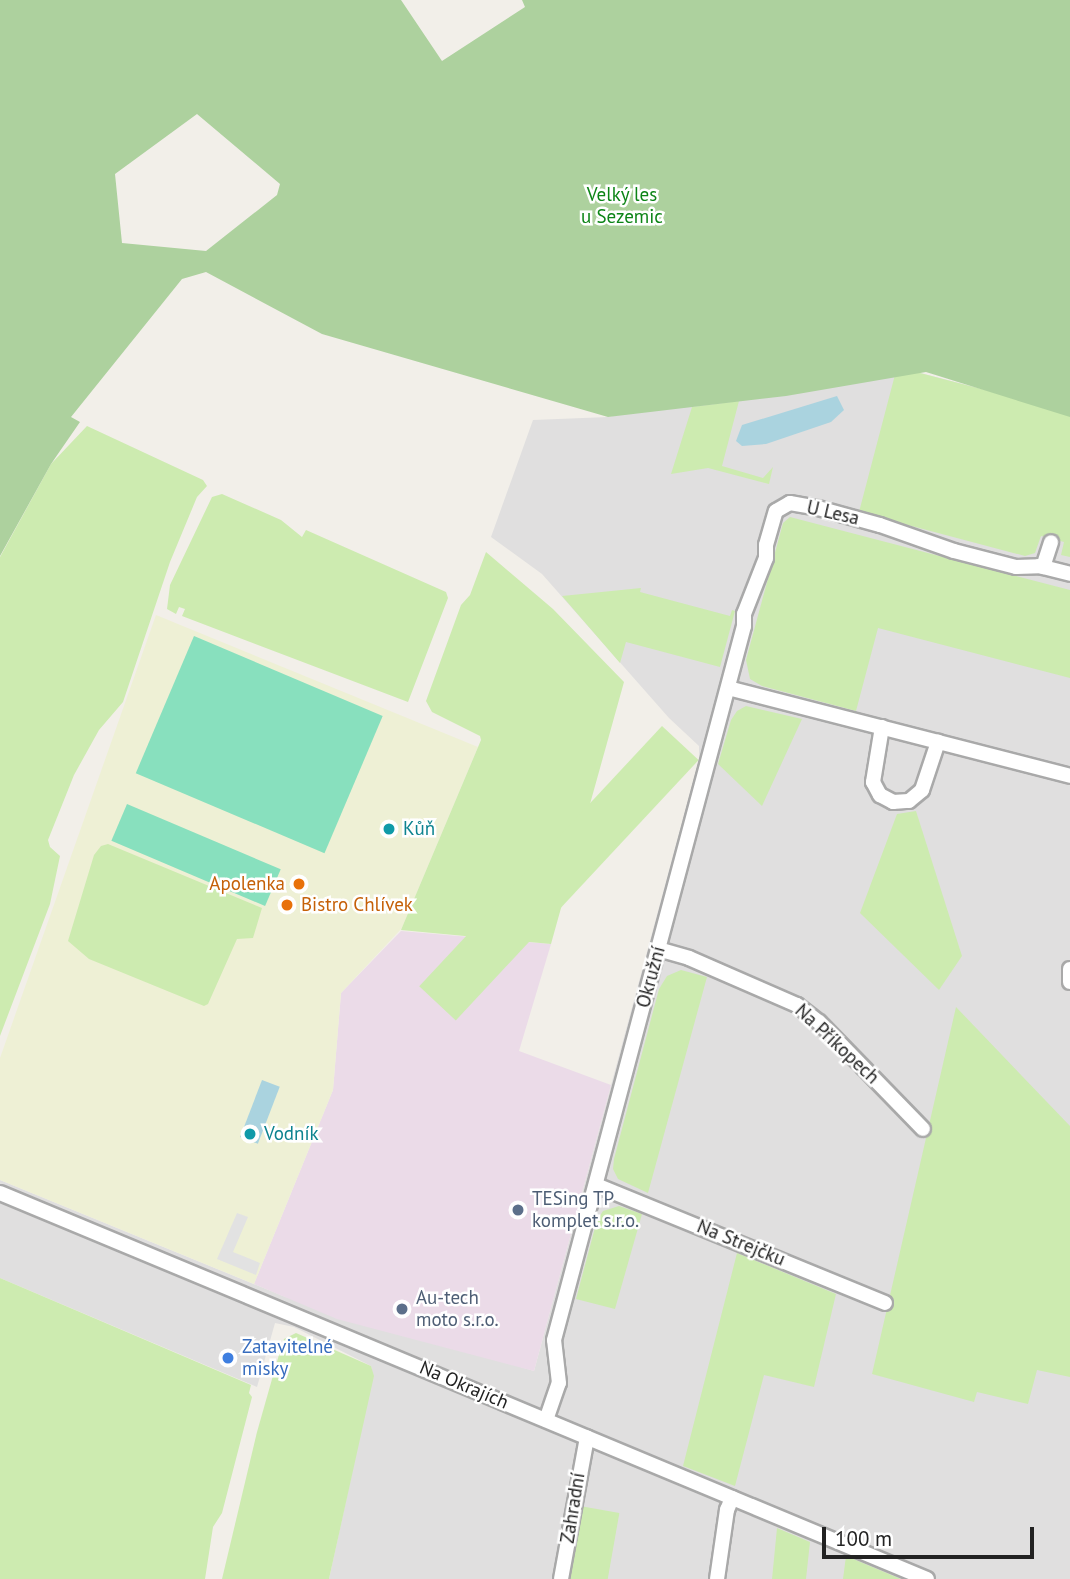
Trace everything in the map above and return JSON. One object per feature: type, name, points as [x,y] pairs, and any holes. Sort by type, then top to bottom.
[{"type":"street","name":"U Lesa","points":[[728,688],[744,626],[744,614],[766,558],[766,545],[774,515],[783,504],[818,508],[855,518],[954,551],[1016,567],[1043,567],[1070,574]]},
{"type":"street","points":[[1043,567],[1051,542]]},
{"type":"street","points":[[728,688],[1070,776]]},
{"type":"street","name":"Okružní","points":[[546,1420],[559,1383],[554,1340],[728,688]]},
{"type":"street","points":[[882,727],[873,778],[877,791],[892,802],[909,801],[922,790],[939,742]]},
{"type":"street","name":"Na Příkopech","points":[[659,949],[689,958],[797,1005],[818,1022],[923,1129]]},
{"type":"street","points":[[1070,969],[1070,982]]},
{"type":"street","name":"Na Strejčku","points":[[596,1185],[885,1303]]},
{"type":"street","name":"Na Okrajích","points":[[0,1193],[927,1579]]},
{"type":"street","name":"Zahradní","points":[[561,1579],[587,1437]]},
{"type":"street","points":[[718,1579],[727,1510],[732,1498]]},
{"type":"shaded area","points":[[886,364],[1070,412],[1070,1579],[329,1579],[373,1376],[371,1366],[294,1327],[275,1323],[257,1387],[0,1278],[0,1180],[283,1296],[534,1371],[699,759],[699,746],[669,718],[542,574],[491,537],[533,420],[608,417]]},
{"type":"shaded area","points":[[401,931],[551,944],[519,1051],[611,1085],[534,1371],[337,1319],[254,1284],[333,1090],[341,993]]},
{"type":"shaded area","points":[[237,1213],[248,1217],[233,1252],[260,1263],[256,1275],[217,1259]]},
{"type":"green space","name":"Velký les u Sezemic","points":[[0,0],[401,0],[442,61],[525,7],[522,0],[1070,0],[1070,417],[926,372],[786,396],[608,417],[322,334],[206,272],[182,279],[71,417],[80,422],[51,464],[0,556]],"holes":[[[197,114],[280,184],[277,195],[206,251],[122,243],[115,174]]]},
{"type":"green space","points":[[897,367],[1070,412],[1070,557],[1061,555],[1064,542],[1041,536],[1035,553],[1025,556],[859,512]]},
{"type":"green space","points":[[739,401],[722,466],[763,478],[773,467],[769,484],[708,468],[671,474],[692,407]]},
{"type":"green space","points":[[87,426],[203,480],[207,486],[197,497],[170,562],[123,702],[99,730],[74,775],[48,840],[50,847],[60,856],[50,904],[0,1036],[0,557],[51,464]]},
{"type":"green space","points":[[222,494],[281,520],[302,537],[306,530],[446,592],[448,598],[408,702],[182,616],[185,609],[179,607],[176,614],[167,609],[170,585],[212,497]]},
{"type":"green space","points":[[790,517],[1070,590],[1070,678],[878,628],[856,711],[762,686],[750,679],[746,660],[783,523]]},
{"type":"green space","points":[[486,552],[553,609],[624,682],[551,944],[401,930],[481,740],[480,736],[432,712],[426,701],[461,605],[470,595]]},
{"type":"green space","points":[[641,588],[640,592],[730,616],[732,610],[735,611],[720,667],[626,642],[620,663],[562,596]]},
{"type":"green space","points":[[156,615],[478,747],[402,928],[341,993],[333,1090],[254,1284],[0,1180],[0,1058]]},
{"type":"green space","points":[[194,636],[383,716],[324,853],[136,773]]},
{"type":"green space","points":[[746,706],[802,719],[762,806],[718,764],[731,720],[737,711]]},
{"type":"green space","points":[[662,726],[699,760],[456,1020],[419,986]]},
{"type":"green space","points":[[127,804],[281,869],[265,906],[111,841]]},
{"type":"green space","points":[[916,811],[962,956],[939,990],[860,913],[897,814]]},
{"type":"green space","points":[[108,844],[262,908],[253,938],[237,939],[208,1004],[204,1006],[89,959],[68,941],[94,855],[101,846]]},
{"type":"green space","points":[[681,970],[707,977],[648,1193],[618,1179],[613,1169],[614,1159],[659,989],[667,976]]},
{"type":"green space","points":[[956,1007],[1070,1126],[1070,1377],[1037,1370],[1028,1404],[977,1392],[974,1402],[872,1374]]},
{"type":"green space","points":[[619,1206],[642,1214],[615,1309],[576,1299],[597,1220],[603,1211]]},
{"type":"green space","points":[[737,1253],[836,1294],[814,1387],[764,1375],[735,1486],[683,1466]]},
{"type":"green space","points":[[0,1278],[251,1385],[249,1393],[252,1397],[222,1513],[213,1527],[205,1579],[0,1579]]},
{"type":"green space","points":[[296,1333],[371,1366],[374,1376],[329,1579],[222,1579],[257,1432],[280,1351],[284,1339]]},
{"type":"green space","points":[[580,1506],[619,1513],[608,1579],[567,1579]]},
{"type":"green space","points":[[777,1528],[810,1542],[806,1579],[772,1579]]},
{"type":"green space","points":[[846,1556],[901,1579],[843,1579]]},
{"type":"water","points":[[837,396],[844,410],[831,422],[766,444],[742,446],[736,441],[742,425]]},
{"type":"water","points":[[262,1080],[280,1087],[258,1144],[240,1137]]},
{"type":"place","name":"Kůň","points":[[389,829]]},
{"type":"place","name":"Apolenka","points":[[299,884]]},
{"type":"place","name":"Bistro Chlívek","points":[[287,905]]},
{"type":"place","name":"Vodník","points":[[250,1134]]},
{"type":"place","name":"TESing TP komplet s.r.o.","points":[[518,1210]]},
{"type":"place","name":"Au-tech moto s.r.o.","points":[[402,1309]]},
{"type":"place","name":"Zatavitelné misky","points":[[228,1358]]}]
